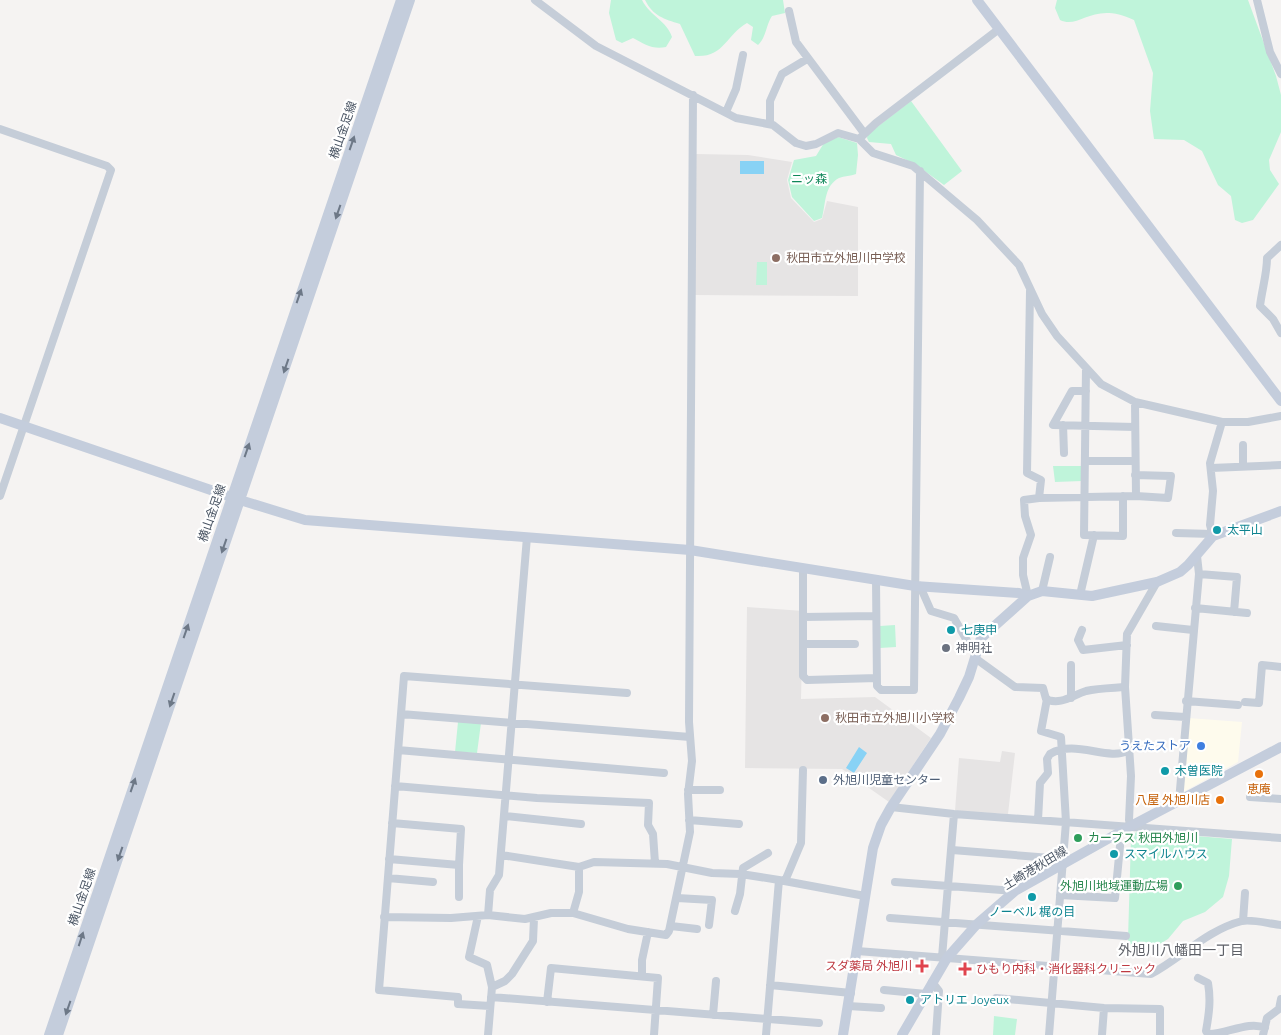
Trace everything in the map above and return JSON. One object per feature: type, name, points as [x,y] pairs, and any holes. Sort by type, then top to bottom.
[{"type":"street","name":"横山金足線","points":[[58,1035],[401,0]]},
{"type":"street","name":"横山金足線","points":[[49,1035],[410,0]]},
{"type":"street","points":[[535,0],[596,46],[736,118],[770,124],[796,143],[806,146],[816,144],[838,133],[862,136],[999,29]]},
{"type":"street","points":[[977,0],[1281,401]]},
{"type":"street","points":[[1257,0],[1270,52],[1281,74]]},
{"type":"street","points":[[789,11],[796,42],[873,152],[905,163],[920,171],[976,220],[1019,265],[1042,314],[1057,336],[1101,384],[1135,402],[1222,422],[1248,422],[1281,416]]},
{"type":"street","points":[[726,112],[736,89],[743,55]]},
{"type":"street","points":[[770,124],[770,101],[782,74],[807,59]]},
{"type":"street","points":[[384,917],[488,915],[534,918],[551,914],[573,913],[628,929],[666,935],[670,926],[690,832],[688,790],[692,761],[690,737],[690,550],[693,95]]},
{"type":"street","points":[[0,129],[107,166],[111,170],[0,496]]},
{"type":"street","points":[[876,579],[877,686],[881,690],[914,690],[917,586],[920,171]]},
{"type":"street","points":[[1281,245],[1266,258],[1267,275],[1262,286],[1260,306],[1273,319],[1281,333]]},
{"type":"street","points":[[1030,290],[1028,473],[1041,480],[1039,498]]},
{"type":"street","points":[[1086,368],[1084,535],[1123,536],[1123,496]]},
{"type":"street","points":[[1086,391],[1072,391],[1053,425],[1136,427]]},
{"type":"street","points":[[1135,402],[1136,496]]},
{"type":"street","points":[[0,418],[305,520],[690,550],[917,586],[1019,593],[1028,596]]},
{"type":"street","points":[[1213,535],[1210,525],[1213,491],[1211,468],[1214,448],[1222,422]]},
{"type":"street","points":[[1063,425],[1064,453]]},
{"type":"street","points":[[1243,445],[1243,465]]},
{"type":"street","points":[[1086,461],[1136,461]]},
{"type":"street","points":[[1211,468],[1243,465],[1281,465]]},
{"type":"street","points":[[1028,596],[1023,575],[1023,558],[1031,535],[1025,516],[1024,500],[1085,496],[1168,498],[1171,476],[1136,475]]},
{"type":"street","points":[[1176,533],[1213,535],[1281,511]]},
{"type":"street","points":[[1080,595],[1094,535]]},
{"type":"street","points":[[843,1035],[873,848],[881,825],[940,734],[969,677],[977,647],[985,632],[1028,596],[1042,591],[1080,595],[1104,595],[1157,582],[1180,572],[1197,556],[1213,535]]},
{"type":"street","points":[[488,915],[490,890],[499,875],[527,536]]},
{"type":"street","points":[[1179,802],[1192,630],[1199,574],[1197,556]]},
{"type":"street","points":[[1042,591],[1050,557]]},
{"type":"street","points":[[803,568],[803,676],[807,680],[876,678]]},
{"type":"street","points":[[1199,574],[1237,577],[1234,612]]},
{"type":"street","points":[[1132,826],[1129,820],[1131,776],[1128,751],[1126,686],[1128,634],[1157,582]]},
{"type":"street","points":[[917,586],[930,611],[954,618],[970,646],[977,647]]},
{"type":"street","points":[[1195,608],[1247,613]]},
{"type":"street","points":[[803,617],[876,616]]},
{"type":"street","points":[[1156,626],[1192,630]]},
{"type":"street","points":[[1082,630],[1078,640],[1083,650],[1127,646]]},
{"type":"street","points":[[803,644],[856,644]]},
{"type":"street","points":[[975,658],[1015,687],[1043,688],[1048,699],[1052,702],[1071,698],[1085,691],[1126,686]]},
{"type":"street","points":[[1071,665],[1071,698]]},
{"type":"street","points":[[1186,701],[1259,703],[1262,665],[1281,667]]},
{"type":"street","points":[[490,1006],[458,1004],[458,997],[379,990],[404,676],[627,692]]},
{"type":"street","points":[[1048,699],[1041,731],[1062,737],[1066,822],[1049,1035]]},
{"type":"street","points":[[401,714],[690,737]]},
{"type":"street","points":[[1155,715],[1185,717]]},
{"type":"street","name":"土崎港秋田線","points":[[902,1035],[945,958],[977,924],[1015,891],[1063,862],[1281,747]]},
{"type":"street","points":[[1038,820],[1040,783],[1048,773],[1047,759],[1050,754],[1063,749],[1114,753],[1128,751]]},
{"type":"street","points":[[398,750],[664,773]]},
{"type":"street","points":[[766,1035],[782,880],[801,843],[803,770]]},
{"type":"street","points":[[395,786],[537,798],[648,804],[648,824],[653,834],[655,863]]},
{"type":"street","points":[[688,790],[720,790]]},
{"type":"street","points":[[1250,797],[1281,799]]},
{"type":"street","points":[[891,807],[954,814],[1281,838]]},
{"type":"street","points":[[945,958],[954,814]]},
{"type":"street","points":[[505,816],[581,824]]},
{"type":"street","points":[[689,820],[739,824]]},
{"type":"street","points":[[392,823],[462,829],[459,897]]},
{"type":"street","points":[[1060,895],[1115,898],[1120,846]]},
{"type":"street","points":[[952,850],[1063,862]]},
{"type":"street","points":[[735,911],[740,894],[743,868],[768,853]]},
{"type":"street","points":[[501,855],[579,867],[594,862],[655,863],[712,873],[741,874],[782,880],[865,896]]},
{"type":"street","points":[[389,859],[459,865]]},
{"type":"street","points":[[573,913],[579,892],[579,867]]},
{"type":"street","points":[[388,878],[433,882]]},
{"type":"street","points":[[895,882],[1015,891]]},
{"type":"street","points":[[1243,921],[1245,893]]},
{"type":"street","points":[[676,898],[712,900],[710,924]]},
{"type":"street","points":[[478,916],[469,958],[487,965],[492,987],[488,1035]]},
{"type":"street","points":[[492,987],[505,981],[512,974],[533,941],[534,918]]},
{"type":"street","points":[[890,918],[1057,929],[1126,936]]},
{"type":"street","points":[[857,951],[1150,974],[1172,962],[1193,944],[1243,921],[1281,925]]},
{"type":"street","points":[[670,926],[698,929]]},
{"type":"street","points":[[642,976],[642,960],[648,932]]},
{"type":"street","points":[[547,1002],[551,968],[658,978],[654,1035]]},
{"type":"street","points":[[1198,978],[1208,983],[1210,991],[1210,1008],[1206,1031],[1208,1034],[1247,1027],[1264,1032],[1267,1018],[1280,1009],[1281,999]]},
{"type":"street","points":[[713,1015],[716,981]]},
{"type":"street","points":[[932,982],[939,991],[936,1035]]},
{"type":"street","points":[[770,985],[850,993]]},
{"type":"street","points":[[884,990],[926,994]]},
{"type":"street","points":[[491,997],[819,1023]]},
{"type":"street","points":[[996,998],[1104,1008],[1160,1009],[1160,1035]]},
{"type":"street","points":[[848,1006],[881,1008]]},
{"type":"street","points":[[1102,1035],[1104,1008]]},
{"type":"shaded area","name":"秋田市立外旭川中学校","points":[[696,154],[748,155],[792,162],[787,180],[791,198],[814,222],[822,219],[827,201],[858,207],[858,296],[695,295]]},
{"type":"shaded area","name":"秋田市立外旭川小学校","points":[[747,607],[803,611],[801,699],[875,697],[931,738],[889,802],[842,769],[745,768]]},
{"type":"shaded area","points":[[1188,718],[1242,722],[1238,762],[1183,792]]},
{"type":"shaded area","points":[[1002,751],[1015,753],[1008,814],[955,811],[959,758],[1000,762]]},
{"type":"green space","points":[[611,0],[642,0],[645,6],[670,31],[672,37],[666,47],[653,47],[633,38],[622,43],[616,40],[609,13]]},
{"type":"green space","points":[[645,0],[783,0],[785,13],[772,16],[763,39],[758,45],[751,40],[753,27],[747,23],[719,50],[705,56],[695,56],[680,24],[655,13]]},
{"type":"green space","points":[[1057,0],[1248,0],[1276,76],[1281,95],[1281,132],[1269,160],[1270,170],[1279,184],[1253,220],[1242,223],[1235,220],[1231,196],[1218,185],[1202,151],[1184,140],[1154,139],[1150,111],[1153,73],[1134,20],[1108,13],[1067,22],[1060,20],[1055,8]]},
{"type":"green space","points":[[911,101],[962,171],[944,185],[915,164],[896,155],[891,144],[869,142],[867,138],[868,134]]},
{"type":"green space","name":"ニッ森","points":[[838,137],[857,143],[856,174],[841,177],[834,181],[826,195],[822,218],[814,221],[792,197],[788,180],[794,160],[816,156],[824,143]]},
{"type":"green space","points":[[757,262],[767,262],[767,285],[756,285]]},
{"type":"green space","points":[[1053,466],[1082,466],[1082,481],[1055,482]]},
{"type":"green space","points":[[895,625],[896,647],[880,648],[880,626]]},
{"type":"green space","points":[[458,722],[481,723],[477,753],[455,752]]},
{"type":"green space","name":"外旭川地域運動広場","points":[[1137,831],[1232,839],[1229,876],[1223,897],[1205,912],[1183,921],[1168,939],[1140,956],[1129,957],[1131,838]]},
{"type":"green space","points":[[994,1016],[1017,1019],[1015,1035],[993,1035]]},
{"type":"water","points":[[740,161],[764,161],[764,174],[740,174]]},
{"type":"water","points":[[859,747],[867,753],[854,773],[846,768]]},
{"type":"place","name":"秋田市立外旭川中学校","points":[[776,258]]},
{"type":"place","name":"太平山","points":[[1217,530]]},
{"type":"place","name":"七庚申","points":[[951,630]]},
{"type":"place","name":"神明社","points":[[946,648]]},
{"type":"place","name":"秋田市立外旭川小学校","points":[[825,718]]},
{"type":"place","name":"うえたストア","points":[[1201,746]]},
{"type":"place","name":"木曽医院","points":[[1165,771]]},
{"type":"place","name":"恵庵","points":[[1259,774]]},
{"type":"place","name":"外旭川児童センター","points":[[823,780]]},
{"type":"place","name":"八屋 外旭川店","points":[[1220,800]]},
{"type":"place","name":"カーブス 秋田外旭川","points":[[1078,838]]},
{"type":"place","name":"スマイルハウス","points":[[1114,854]]},
{"type":"place","name":"外旭川地域運動広場","points":[[1178,886]]},
{"type":"place","name":"ノーベル 梶の目","points":[[1032,897]]},
{"type":"place","name":"スダ薬局 外旭川","points":[[922,966]]},
{"type":"place","name":"ひもり内科・消化器科クリニック","points":[[965,969]]},
{"type":"place","name":"アトリエ Joyeux","points":[[910,1000]]},
{"type":"district","name":"外旭川八幡田一丁目","points":[[1181,950]]}]
